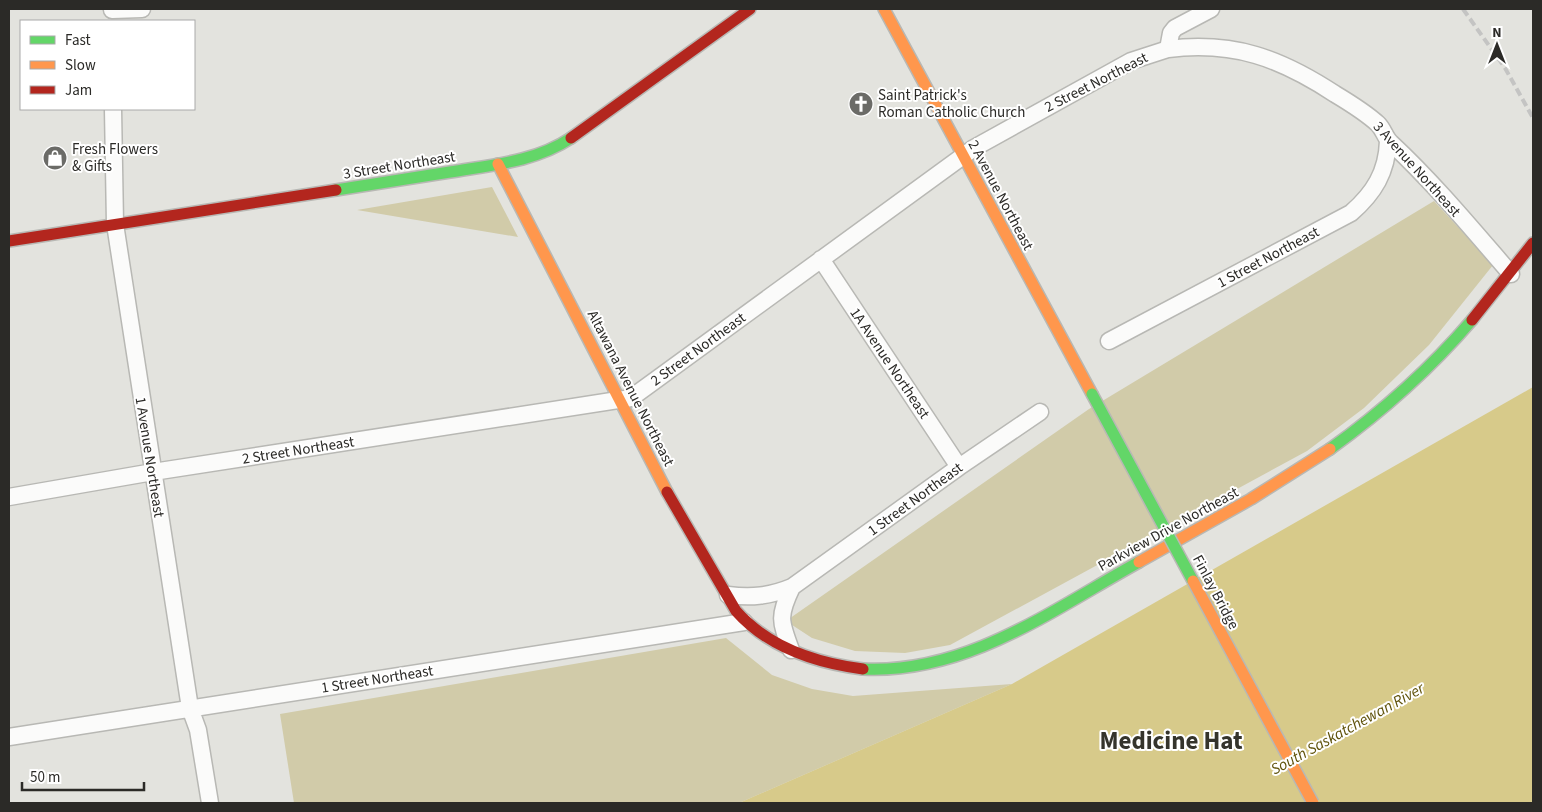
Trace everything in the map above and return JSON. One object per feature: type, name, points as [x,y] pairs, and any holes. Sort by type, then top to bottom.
[{"type":"street","points":[[112,13],[142,9]]},
{"type":"street","name":"3 Street Northeast","points":[[9,242],[498,164],[535,156],[559,146],[604,116],[750,9]]},
{"type":"street","name":"2 Avenue Northeast","points":[[884,9],[1092,394]]},
{"type":"street","name":"2 Street Northeast","points":[[9,497],[153,472],[631,398],[962,156],[983,142],[1131,62],[1168,49],[1171,33],[1175,28],[1211,9]]},
{"type":"street","name":"3 Avenue Northeast","points":[[1168,49],[1189,46],[1232,48],[1255,54],[1277,62],[1311,79],[1368,116],[1379,125],[1388,141],[1413,163],[1511,274]]},
{"type":"street","name":"1 Avenue Northeast","points":[[113,110],[115,224],[190,708],[198,730],[210,803]]},
{"type":"street","name":"1 Street Northeast","points":[[1109,341],[1351,213],[1365,201],[1375,188],[1388,157],[1388,141]]},
{"type":"street","name":"Altawana Avenue Northeast","points":[[498,164],[676,509],[744,622]]},
{"type":"street","name":"Parkview Drive Northeast","points":[[744,622],[791,650],[827,664],[850,668],[878,670],[915,666],[945,660],[974,650],[1019,628],[1263,492],[1329,450],[1385,407],[1437,359],[1511,274],[1533,243]]},
{"type":"street","name":"1A Avenue Northeast","points":[[821,259],[959,467]]},
{"type":"street","name":"Finlay Bridge","points":[[1092,394],[1314,803]]},
{"type":"street","name":"1 Street Northeast","points":[[728,595],[760,597],[792,587],[959,467],[1040,412]]},
{"type":"street","points":[[791,650],[781,623],[784,604],[792,587]]},
{"type":"street","name":"1 Street Northeast","points":[[9,737],[744,622]]},
{"type":"shaded area","points":[[492,187],[518,237],[357,210]]},
{"type":"shaded area","points":[[1434,201],[1493,265],[1429,345],[1364,408],[1307,451],[950,645],[905,653],[855,651],[812,638],[786,621],[1089,409]]},
{"type":"shaded area","points":[[726,638],[772,675],[812,689],[853,696],[1012,684],[739,803],[294,803],[280,714]]},
{"type":"water","name":"South Saskatchewan River","points":[[1533,387],[1533,803],[739,803],[1012,684]]},
{"type":"railway","points":[[1463,9],[1505,68],[1533,118]]},
{"type":"traffic: fast","points":[[336,190],[512,161],[543,152],[571,138]]},
{"type":"traffic: fast","points":[[1330,449],[1369,420],[1405,389],[1472,320]]},
{"type":"traffic: fast","points":[[1092,394],[1193,581]]},
{"type":"traffic: fast","points":[[863,669],[901,668],[938,661],[973,650],[1041,618],[1139,562]]},
{"type":"traffic: slow","points":[[884,9],[1092,394]]},
{"type":"traffic: slow","points":[[498,164],[667,492]]},
{"type":"traffic: slow","points":[[1139,562],[1251,499],[1330,449]]},
{"type":"traffic: slow","points":[[1193,581],[1313,803]]},
{"type":"traffic: jam","points":[[571,138],[750,9]]},
{"type":"traffic: jam","points":[[9,241],[336,190]]},
{"type":"traffic: jam","points":[[1472,320],[1533,243]]},
{"type":"traffic: jam","points":[[667,492],[736,611],[749,624],[778,644],[811,658],[863,669]]},
{"type":"place","name":"Saint Patrick's Roman Catholic Church","points":[[861,104]]},
{"type":"place","name":"Fresh Flowers & Gifts","points":[[55,158]]},
{"type":"district","name":"Medicine Hat","points":[[1171,740]]}]
